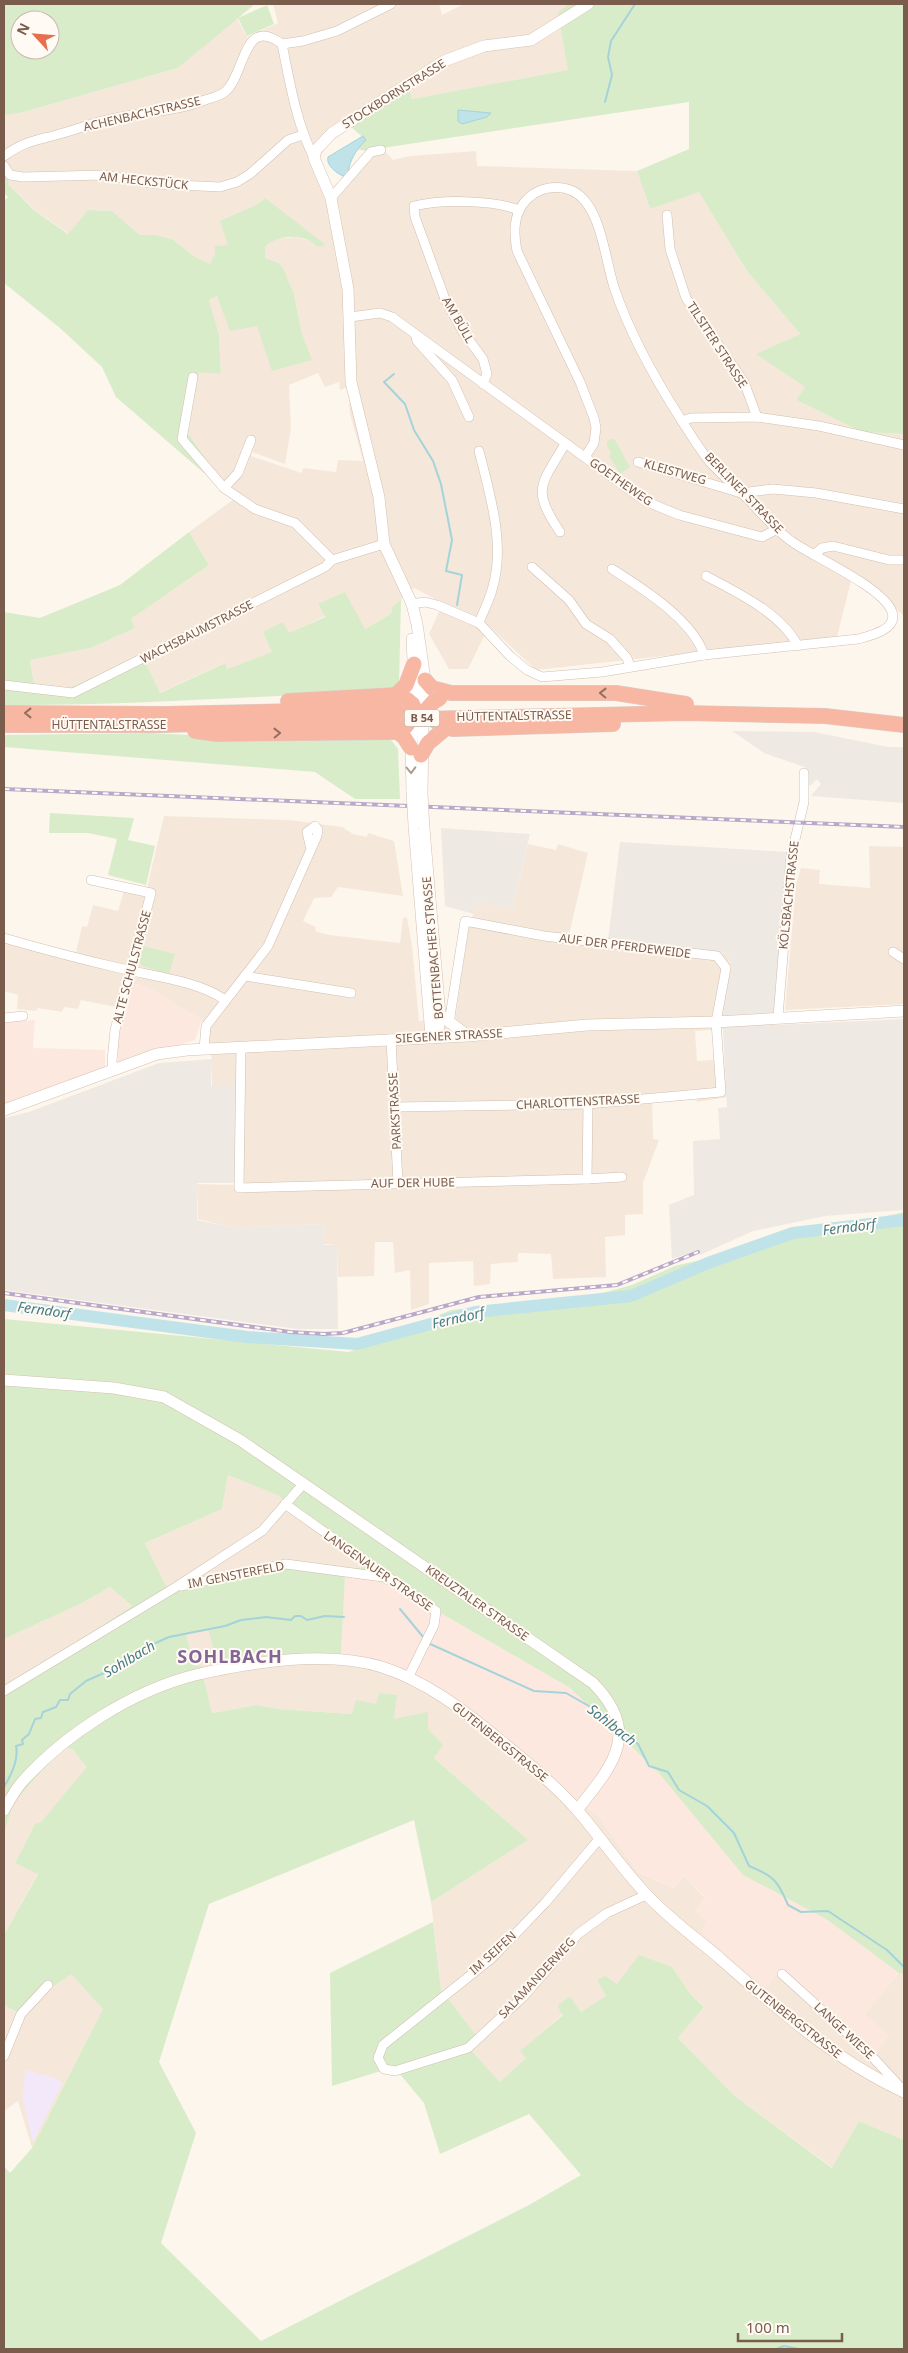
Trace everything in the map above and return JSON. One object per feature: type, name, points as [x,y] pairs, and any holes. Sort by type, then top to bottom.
[{"type":"highway","points":[[414,664],[406,685],[416,711],[416,752]]},
{"type":"highway","points":[[416,711],[432,688],[445,696]]},
{"type":"highway","points":[[162,719],[217,734],[416,711],[445,696],[616,693],[686,708]]},
{"type":"highway","points":[[162,719],[221,704],[416,711],[444,727],[582,726],[651,720],[686,708]]},
{"type":"highway","name":"HÜTTENTALSTRASSE","points":[[4,725],[162,719],[686,708],[825,707],[904,715]]},
{"type":"highway","name":"HÜTTENTALSTRASSE","points":[[686,708],[825,716],[904,725]]},
{"type":"highway","name":"HÜTTENTALSTRASSE","points":[[4,713],[162,719]]},
{"type":"highway","points":[[416,752],[444,727]]},
{"type":"street","name":"ACHENBACHSTRASSE","points":[[4,156],[21,144],[111,119],[176,109],[225,92],[239,73],[250,42],[260,36],[272,36],[282,44],[303,41],[337,31],[391,4]]},
{"type":"street","name":"STOCKBORNSTRASSE","points":[[315,154],[332,133],[444,61],[484,46],[531,40],[588,4]]},
{"type":"street","name":"BOTTENBACHER STRASSE","points":[[282,44],[295,111],[303,135],[315,154],[331,198],[348,289],[351,382],[379,497],[384,544],[412,604],[418,624],[417,793],[432,1036]]},
{"type":"street","name":"AM HECKSTÜCK","points":[[4,166],[10,174],[23,178],[103,175],[157,184],[220,187],[250,174],[288,140],[303,135]]},
{"type":"street","points":[[331,198],[371,152],[381,150]]},
{"type":"street","name":"BERLINER STRASSE","points":[[412,604],[425,602],[437,605],[479,623],[510,656],[527,670],[542,677],[602,672],[704,655],[858,639],[878,634],[887,627],[892,619],[892,613],[880,597],[794,543],[777,529],[710,461],[654,379],[624,313],[596,222],[586,202],[564,188],[549,188],[536,191],[519,210]]},
{"type":"street","name":"AM BÜLL","points":[[483,384],[487,374],[483,359],[463,332],[445,299],[415,217],[414,206],[443,202],[506,205],[519,210]]},
{"type":"street","points":[[519,210],[514,231],[517,251],[580,382],[594,418],[596,428],[594,443],[585,457]]},
{"type":"street","name":"TILSITER STRASSE","points":[[667,215],[670,249],[686,298],[744,382],[757,416]]},
{"type":"street","points":[[350,317],[380,313],[392,317],[483,384]]},
{"type":"street","points":[[416,334],[418,342],[452,380],[469,417]]},
{"type":"street","points":[[193,377],[182,440],[224,488],[255,509],[295,523],[332,560]]},
{"type":"street","name":"GOETHEWEG","points":[[483,384],[625,487],[661,509],[762,537],[777,529]]},
{"type":"street","points":[[682,421],[691,418],[757,416],[819,426],[904,445]]},
{"type":"street","points":[[224,488],[238,473],[251,440]]},
{"type":"street","points":[[560,532],[543,505],[540,488],[565,444]]},
{"type":"street","points":[[478,451],[495,516],[497,555],[493,589],[479,623]]},
{"type":"street","name":"KLEISTWEG","points":[[638,462],[741,492]]},
{"type":"street","points":[[741,492],[773,489],[816,493],[904,509]]},
{"type":"street","name":"WACHSBAUMSTRASSE","points":[[4,685],[73,693],[290,585],[325,567],[332,560],[384,544]]},
{"type":"street","points":[[814,555],[822,548],[833,546],[889,560],[904,560]]},
{"type":"street","points":[[532,567],[569,600],[586,624],[610,639],[627,658],[630,667]]},
{"type":"street","points":[[612,569],[653,595],[683,624],[702,648],[704,655]]},
{"type":"street","points":[[706,576],[760,609],[791,633],[798,646]]},
{"type":"street","name":"BOTTENBACHER STRASSE","points":[[412,604],[414,664]]},
{"type":"street","name":"KÖLSBACHSTRASSE","points":[[778,1017],[791,856],[804,802],[804,773]]},
{"type":"street","name":"BOTTENBACHER STRASSE","points":[[419,827],[445,1019],[438,1031],[432,1036]]},
{"type":"street","points":[[204,1049],[206,1026],[268,946],[311,849]]},
{"type":"street","name":"ALTE SCHULSTRASSE","points":[[91,880],[151,893],[115,1030],[113,1070]]},
{"type":"street","name":"AUF DER PFERDEWEIDE","points":[[445,1019],[465,921],[544,936],[717,956],[726,968],[716,1022]]},
{"type":"street","points":[[4,938],[215,992],[225,1000]]},
{"type":"street","points":[[893,952],[904,959]]},
{"type":"street","points":[[245,976],[351,993]]},
{"type":"street","name":"SIEGENER STRASSE","points":[[4,1110],[157,1054],[204,1049],[432,1036],[468,1036],[586,1025],[716,1022],[904,1011]]},
{"type":"street","points":[[4,1018],[23,1016]]},
{"type":"street","points":[[445,1019],[468,1036]]},
{"type":"street","name":"CHARLOTTENSTRASSE","points":[[395,1107],[588,1104],[721,1092],[716,1022]]},
{"type":"street","name":"PARKSTRASSE","points":[[391,1039],[398,1184]]},
{"type":"street","name":"AUF DER HUBE","points":[[241,1048],[236,1188],[622,1177]]},
{"type":"street","points":[[587,1179],[588,1104]]},
{"type":"street","name":"KREUZTALER STRASSE","points":[[4,1380],[114,1388],[164,1397],[240,1440],[593,1683],[609,1699],[616,1717],[618,1735],[616,1754],[608,1772],[577,1810]]},
{"type":"street","name":"IM GENSTERFELD","points":[[4,1691],[176,1587],[262,1531],[304,1483]]},
{"type":"street","name":"LANGENAUER STRASSE","points":[[285,1504],[386,1578],[436,1611],[434,1625],[408,1678]]},
{"type":"street","name":"IM GENSTERFELD","points":[[176,1587],[286,1564],[386,1578]]},
{"type":"street","name":"GUTENBERGSTRASSE","points":[[4,1810],[20,1784],[55,1749],[127,1701],[184,1678],[252,1663],[312,1659],[381,1667],[408,1678],[443,1697],[473,1717],[549,1781],[577,1810],[646,1895],[813,2037],[860,2070],[904,2092]]},
{"type":"street","name":"IM SEIFEN","points":[[378,2058],[383,2045],[393,2036],[492,1958],[545,1903],[600,1838]]},
{"type":"street","name":"SALAMANDERWEG","points":[[378,2058],[384,2069],[395,2071],[468,2048],[523,1997],[578,1934],[607,1913],[646,1895]]},
{"type":"street","name":"LANGE WIESE","points":[[782,1974],[866,2051],[904,2092]]},
{"type":"street","points":[[4,2056],[21,2014],[48,1984]]},
{"type":"shaded area","points":[[273,4],[439,4],[442,15],[464,4],[568,4],[558,14],[569,70],[412,99],[409,86],[328,144],[313,168],[329,210],[367,158],[382,148],[393,160],[410,156],[476,151],[477,166],[637,171],[650,209],[699,191],[747,271],[800,334],[757,354],[805,387],[796,400],[862,432],[904,434],[904,616],[853,573],[837,637],[536,670],[489,626],[468,669],[449,669],[429,634],[443,603],[414,588],[392,607],[391,614],[365,629],[318,604],[325,616],[288,634],[263,632],[273,652],[227,669],[224,663],[159,693],[63,691],[34,684],[30,660],[91,648],[135,628],[131,619],[209,565],[189,532],[234,499],[188,433],[199,371],[221,374],[219,334],[209,300],[217,296],[257,326],[311,360],[302,334],[294,294],[279,263],[265,258],[265,247],[273,239],[296,237],[325,245],[265,199],[258,204],[229,245],[215,253],[211,265],[195,257],[172,239],[156,235],[140,235],[112,211],[88,210],[69,234],[35,210],[8,184],[4,173],[4,115],[20,113],[178,68],[237,18],[247,37],[278,23]],"holes":[[[318,373],[325,387],[339,382],[340,390],[349,387],[352,402],[349,403],[350,414],[363,461],[338,460],[336,472],[303,468],[302,473],[251,456],[252,452],[285,464],[291,428],[289,385]]]},
{"type":"shaded area","points":[[732,731],[814,732],[888,747],[904,747],[904,803],[811,796],[821,784],[817,779],[810,786],[805,781],[807,768],[764,753]]},
{"type":"shaded area","points":[[164,816],[289,820],[342,827],[353,834],[367,837],[368,833],[394,841],[403,896],[338,887],[331,897],[314,898],[303,921],[316,927],[315,931],[329,935],[400,943],[403,918],[407,918],[412,945],[419,1021],[455,1020],[468,931],[477,902],[512,910],[528,844],[556,850],[558,844],[588,853],[569,935],[727,953],[733,969],[725,990],[723,1029],[695,1031],[697,1061],[724,1059],[727,1097],[697,1102],[696,1092],[652,1096],[653,1139],[659,1140],[643,1183],[643,1214],[625,1215],[625,1235],[605,1237],[606,1277],[553,1279],[551,1254],[518,1253],[518,1262],[491,1264],[490,1284],[474,1286],[473,1261],[429,1263],[429,1304],[411,1310],[410,1270],[395,1273],[393,1242],[375,1242],[374,1276],[338,1277],[337,1245],[324,1244],[323,1224],[234,1228],[198,1219],[197,1184],[236,1185],[237,1086],[212,1086],[212,1059],[202,1020],[147,987],[123,981],[116,1007],[81,1000],[78,1009],[64,1007],[62,1012],[38,1008],[36,1011],[17,1009],[18,995],[4,991],[4,939],[76,952],[82,926],[87,927],[93,905],[118,911],[124,891],[145,896]]},
{"type":"shaded area","points":[[441,828],[530,834],[512,910],[477,902],[474,914],[445,906]]},
{"type":"shaded area","points":[[620,842],[789,852],[775,1025],[904,1019],[904,1210],[825,1216],[753,1231],[700,1255],[699,1250],[672,1259],[669,1205],[694,1195],[693,1141],[720,1139],[718,1108],[727,1107],[723,1029],[725,990],[733,969],[727,953],[608,940]]},
{"type":"shaded area","points":[[869,846],[904,847],[904,1004],[785,1010],[796,884],[801,868],[820,870],[819,884],[870,888]]},
{"type":"shaded area","points":[[131,983],[147,987],[202,1020],[195,1040],[118,1063],[117,1038]]},
{"type":"shaded area","points":[[35,1020],[33,1048],[105,1050],[105,1067],[4,1104],[4,1023]]},
{"type":"shaded area","points":[[212,1059],[211,1086],[237,1086],[236,1183],[197,1183],[197,1220],[234,1228],[323,1224],[324,1245],[337,1245],[338,1329],[297,1329],[4,1290],[4,1118],[29,1112],[159,1063]]},
{"type":"shaded area","points":[[228,1475],[281,1496],[289,1509],[358,1560],[361,1569],[286,1567],[166,1586],[145,1543],[222,1509]]},
{"type":"shaded area","points":[[345,1576],[373,1579],[406,1593],[570,1688],[657,1771],[743,1875],[826,1919],[899,1973],[864,2014],[889,2035],[875,2054],[843,2019],[779,1973],[765,1988],[701,1932],[707,1922],[695,1910],[705,1897],[684,1876],[674,1888],[639,1873],[599,1817],[474,1713],[375,1658],[341,1655]]},
{"type":"shaded area","points":[[110,1587],[132,1606],[19,1679],[4,1691],[4,1639],[80,1604]]},
{"type":"shaded area","points":[[208,1629],[341,1655],[375,1658],[474,1713],[599,1817],[639,1873],[674,1888],[684,1876],[705,1898],[707,1922],[765,1988],[778,1973],[843,2019],[875,2054],[864,2014],[899,1973],[904,1973],[904,2140],[859,2121],[833,2168],[736,2097],[678,2038],[704,2007],[691,1995],[672,1967],[617,1984],[597,1980],[607,1996],[581,2012],[570,1996],[557,2006],[563,2014],[521,2051],[527,2057],[500,2082],[470,2049],[448,1997],[441,1990],[431,1902],[528,1840],[433,1757],[394,1720],[379,1693],[377,1704],[353,1714],[278,1709],[257,1705],[212,1713],[201,1666],[194,1667],[186,1634]]},
{"type":"shaded area","points":[[67,1747],[73,1750],[88,1767],[41,1822],[35,1824],[15,1863],[38,1873],[4,1935],[4,1833],[14,1803],[38,1775]]},
{"type":"shaded area","points":[[71,1973],[103,2009],[32,2148],[18,2101],[4,2111],[4,2005],[17,2012]]},
{"type":"shaded area","points":[[25,2070],[55,2078],[62,2083],[33,2142],[23,2099]]},
{"type":"green space","points":[[4,4],[255,4],[178,68],[20,113],[4,115]]},
{"type":"green space","points":[[568,4],[904,4],[904,434],[862,432],[796,400],[805,387],[756,354],[800,334],[747,271],[699,192],[650,209],[637,171],[689,149],[689,102],[382,148],[371,152],[357,149],[366,140],[351,127],[409,86],[412,99],[568,70],[558,13]]},
{"type":"green space","points":[[267,5],[274,24],[247,36],[238,18]]},
{"type":"green space","points":[[4,173],[9,175],[8,184],[34,210],[68,234],[88,210],[112,211],[140,235],[156,235],[172,239],[195,257],[210,264],[215,253],[215,246],[228,245],[220,221],[258,204],[265,198],[326,245],[318,247],[306,239],[291,237],[277,240],[265,247],[265,258],[279,263],[294,294],[302,334],[312,360],[272,371],[257,326],[230,331],[217,296],[209,300],[219,334],[221,374],[199,372],[188,433],[234,499],[116,397],[102,367],[60,328],[4,283],[4,201],[8,197],[4,193]]},
{"type":"green space","points":[[614,439],[630,467],[620,474],[609,456],[611,453],[607,441]]},
{"type":"green space","points":[[189,532],[209,565],[131,619],[135,628],[91,648],[30,660],[34,684],[63,691],[142,656],[160,693],[225,663],[227,669],[272,652],[263,632],[283,622],[289,633],[325,617],[318,604],[345,592],[365,629],[391,614],[392,607],[401,599],[399,686],[386,692],[99,704],[4,705],[4,612],[40,618],[120,585]]},
{"type":"green space","points":[[152,733],[244,738],[349,737],[391,740],[398,749],[400,799],[355,799],[315,772],[4,747],[4,735]]},
{"type":"green space","points":[[50,813],[134,818],[128,840],[155,846],[146,885],[108,875],[117,839],[88,833],[49,833]]},
{"type":"green space","points":[[143,946],[175,954],[169,974],[142,966],[139,961]]},
{"type":"green space","points":[[904,1212],[904,1973],[899,1973],[826,1919],[743,1875],[657,1771],[570,1688],[406,1593],[373,1579],[345,1576],[341,1655],[220,1672],[208,1629],[186,1634],[194,1666],[201,1666],[212,1713],[257,1705],[278,1709],[352,1714],[356,1700],[376,1704],[379,1693],[397,1695],[394,1719],[428,1712],[428,1729],[443,1745],[434,1758],[528,1840],[431,1902],[414,1820],[209,1904],[159,2062],[196,2133],[161,2243],[261,2341],[529,2205],[581,2175],[529,2114],[440,2154],[424,2103],[394,2067],[332,2086],[330,1973],[433,1922],[441,1990],[476,2035],[470,2049],[500,2082],[526,2058],[520,2051],[563,2015],[557,2006],[570,1996],[581,2012],[606,1996],[597,1980],[605,1976],[617,1984],[639,1955],[672,1967],[691,1995],[704,2007],[678,2038],[736,2097],[832,2168],[859,2121],[904,2140],[904,2349],[4,2349],[4,2166],[10,2173],[32,2148],[103,2009],[71,1974],[17,2012],[4,2005],[4,1935],[38,1874],[15,1863],[35,1824],[41,1822],[87,1767],[73,1750],[66,1747],[14,1803],[4,1833],[4,1691],[19,1679],[132,1606],[110,1587],[80,1604],[4,1639],[4,1319],[349,1352],[451,1310],[595,1295],[632,1285],[675,1266]],"holes":[[[228,1475],[280,1496],[289,1509],[358,1560],[361,1568],[286,1567],[166,1586],[145,1543],[222,1509]]]},
{"type":"water","points":[[458,110],[491,113],[487,117],[462,124],[458,121]]},
{"type":"water","points":[[363,136],[366,140],[354,155],[348,173],[343,176],[328,163],[328,157]]},
{"type":"waterway","points":[[605,102],[612,75],[608,57],[611,41],[635,4]]},
{"type":"waterway","points":[[394,374],[384,382],[405,404],[414,430],[433,461],[441,484],[452,540],[446,571],[462,575],[457,605]]},
{"type":"waterway","name":"Ferndorf","points":[[4,1305],[247,1337],[357,1344],[475,1312],[631,1296],[708,1263],[793,1233],[904,1220]]},
{"type":"waterway","name":"Sohlbach","points":[[400,1609],[424,1638]]},
{"type":"waterway","name":"Sohlbach","points":[[4,1787],[15,1762],[16,1746],[23,1744],[22,1740],[29,1734],[35,1719],[41,1718],[43,1712],[56,1707],[60,1700],[68,1700],[70,1694],[86,1681],[104,1673],[113,1672],[127,1658],[135,1656],[140,1650],[169,1637],[225,1626],[241,1620],[266,1617],[291,1620],[295,1616],[301,1616],[307,1620],[325,1616],[344,1617]]},
{"type":"waterway","name":"Sohlbach","points":[[428,1643],[534,1691],[566,1693],[596,1710],[612,1723]]},
{"type":"waterway","name":"Sohlbach","points":[[623,1732],[638,1744],[649,1766],[668,1772],[679,1790],[707,1806],[734,1833],[749,1866],[770,1876],[778,1885],[788,1905],[801,1912],[828,1911],[887,1950],[904,1967]]},
{"type":"waterway","points":[[776,2349],[784,2346],[799,2349]]},
{"type":"railway","points":[[4,789],[904,827]]},
{"type":"railway","points":[[4,1293],[290,1332],[343,1333],[479,1297],[617,1285],[698,1252]]},
{"type":"district","name":"SOHLBACH","points":[[230,1657]]}]
